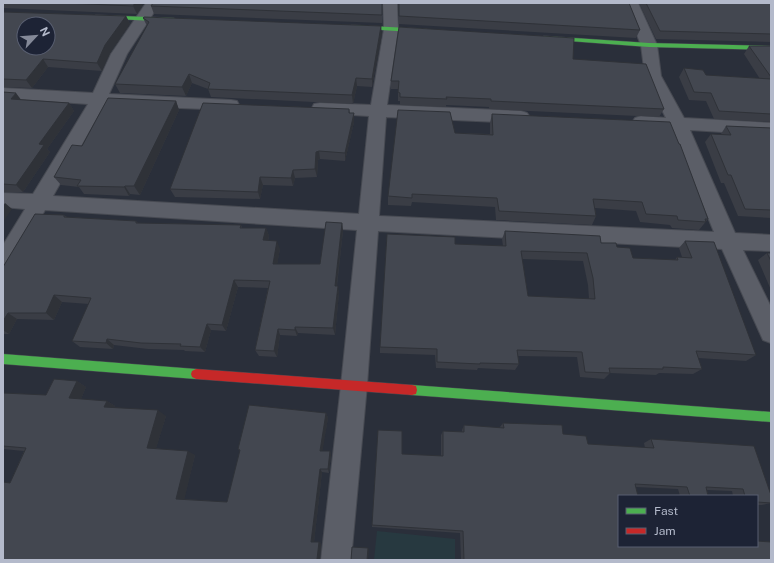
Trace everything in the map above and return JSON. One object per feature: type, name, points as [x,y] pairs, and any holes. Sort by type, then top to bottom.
[{"type":"street","points":[[3,264],[40,203],[99,99],[119,54],[153,3]]},
{"type":"street","points":[[336,560],[354,385],[378,111],[391,29],[390,3]]},
{"type":"street","points":[[631,3],[649,45],[653,76],[678,124],[728,240],[771,332]]},
{"type":"street","points":[[88,17],[181,20]]},
{"type":"street","points":[[344,27],[438,32]]},
{"type":"street","points":[[532,38],[649,45],[771,48]]},
{"type":"street","points":[[3,92],[99,99],[250,106]]},
{"type":"street","points":[[306,108],[536,118]]},
{"type":"street","points":[[623,122],[771,128]]},
{"type":"street","points":[[3,200],[369,223],[771,243]]},
{"type":"street","points":[[3,359],[771,417]]},
{"type":"shaded area","points":[[377,531],[455,539],[455,560],[374,560]]},
{"type":"building","points":[[65,3],[135,3],[133,6]]},
{"type":"building","points":[[153,3],[382,3],[382,15],[151,6]]},
{"type":"building","points":[[399,3],[629,3],[640,30],[399,16]]},
{"type":"building","points":[[646,3],[771,3],[771,34],[660,31]]},
{"type":"building","points":[[3,12],[126,16],[105,45],[97,63],[43,59],[26,80],[3,79]]},
{"type":"building","points":[[143,18],[381,26],[372,79],[356,78],[352,95],[208,89],[210,83],[189,74],[182,87],[115,84],[149,22]]},
{"type":"building","points":[[399,27],[574,38],[573,59],[646,64],[664,109],[491,101],[491,99],[400,97],[400,93],[398,92],[399,81],[391,81]]},
{"type":"building","points":[[749,46],[771,46],[771,77]]},
{"type":"building","points":[[684,68],[703,70],[706,75],[771,79],[771,114],[719,111],[711,93],[694,92]]},
{"type":"building","points":[[3,92],[16,93],[11,99],[69,103],[39,144],[44,145],[16,185],[3,184]]},
{"type":"building","points":[[108,98],[176,101],[134,186],[77,186],[81,180],[54,177],[72,145],[82,146]]},
{"type":"building","points":[[203,103],[349,109],[349,113],[354,113],[345,153],[316,152],[315,169],[293,170],[291,178],[260,177],[258,192],[170,189]]},
{"type":"building","points":[[398,110],[450,112],[455,133],[493,135],[492,114],[670,122],[680,144],[708,219],[705,219],[706,222],[678,220],[677,216],[646,214],[642,202],[593,199],[596,216],[499,211],[497,198],[412,194],[412,198],[388,196]]},
{"type":"building","points":[[726,126],[771,128],[771,210],[745,209],[731,175],[728,175],[711,134],[731,135]]},
{"type":"building","points":[[35,214],[136,221],[136,223],[241,225],[240,228],[266,228],[263,240],[277,241],[273,264],[320,264],[326,222],[342,223],[335,286],[338,286],[333,328],[295,327],[295,330],[278,329],[274,351],[255,350],[270,281],[234,280],[222,325],[207,324],[200,347],[180,346],[181,344],[141,343],[107,339],[106,343],[72,341],[91,298],[54,295],[46,313],[8,313],[3,321],[3,267]]},
{"type":"building","points":[[505,231],[600,236],[601,243],[616,243],[617,247],[630,248],[633,258],[678,260],[677,257],[692,258],[685,241],[714,242],[756,355],[696,351],[702,369],[663,367],[663,369],[609,368],[610,373],[585,372],[582,352],[517,350],[519,364],[480,364],[437,362],[437,349],[380,347],[387,234],[455,237],[455,244],[506,246]],"holes":[[[521,251],[587,253],[593,278],[595,299],[528,296]]]},
{"type":"building","points":[[767,253],[771,253],[771,261]]},
{"type":"building","points":[[54,379],[77,381],[69,398],[107,401],[104,407],[158,410],[147,448],[188,451],[176,499],[227,502],[249,405],[326,413],[320,451],[330,451],[328,469],[320,469],[311,542],[319,542],[318,560],[3,560],[3,482],[10,483],[26,448],[3,446],[3,393],[46,395]]},
{"type":"building","points":[[503,423],[562,425],[563,434],[586,436],[588,444],[654,448],[651,439],[754,446],[771,495],[771,503],[758,502],[758,495],[745,495],[743,489],[706,487],[708,495],[690,495],[687,487],[635,484],[638,495],[618,495],[618,547],[758,547],[758,541],[771,542],[771,560],[464,560],[463,531],[372,525],[378,430],[402,431],[402,454],[443,456],[443,431],[464,432],[464,425],[504,428]]},
{"type":"building","points":[[352,547],[368,548],[367,560],[351,560]]},
{"type":"traffic: fast","points":[[96,17],[174,20]]},
{"type":"traffic: fast","points":[[352,27],[427,31]]},
{"type":"traffic: fast","points":[[544,38],[649,45],[771,48]]},
{"type":"traffic: fast","points":[[3,359],[196,374]]},
{"type":"traffic: fast","points":[[412,390],[771,417]]},
{"type":"traffic: jam","points":[[196,374],[412,390]]}]
